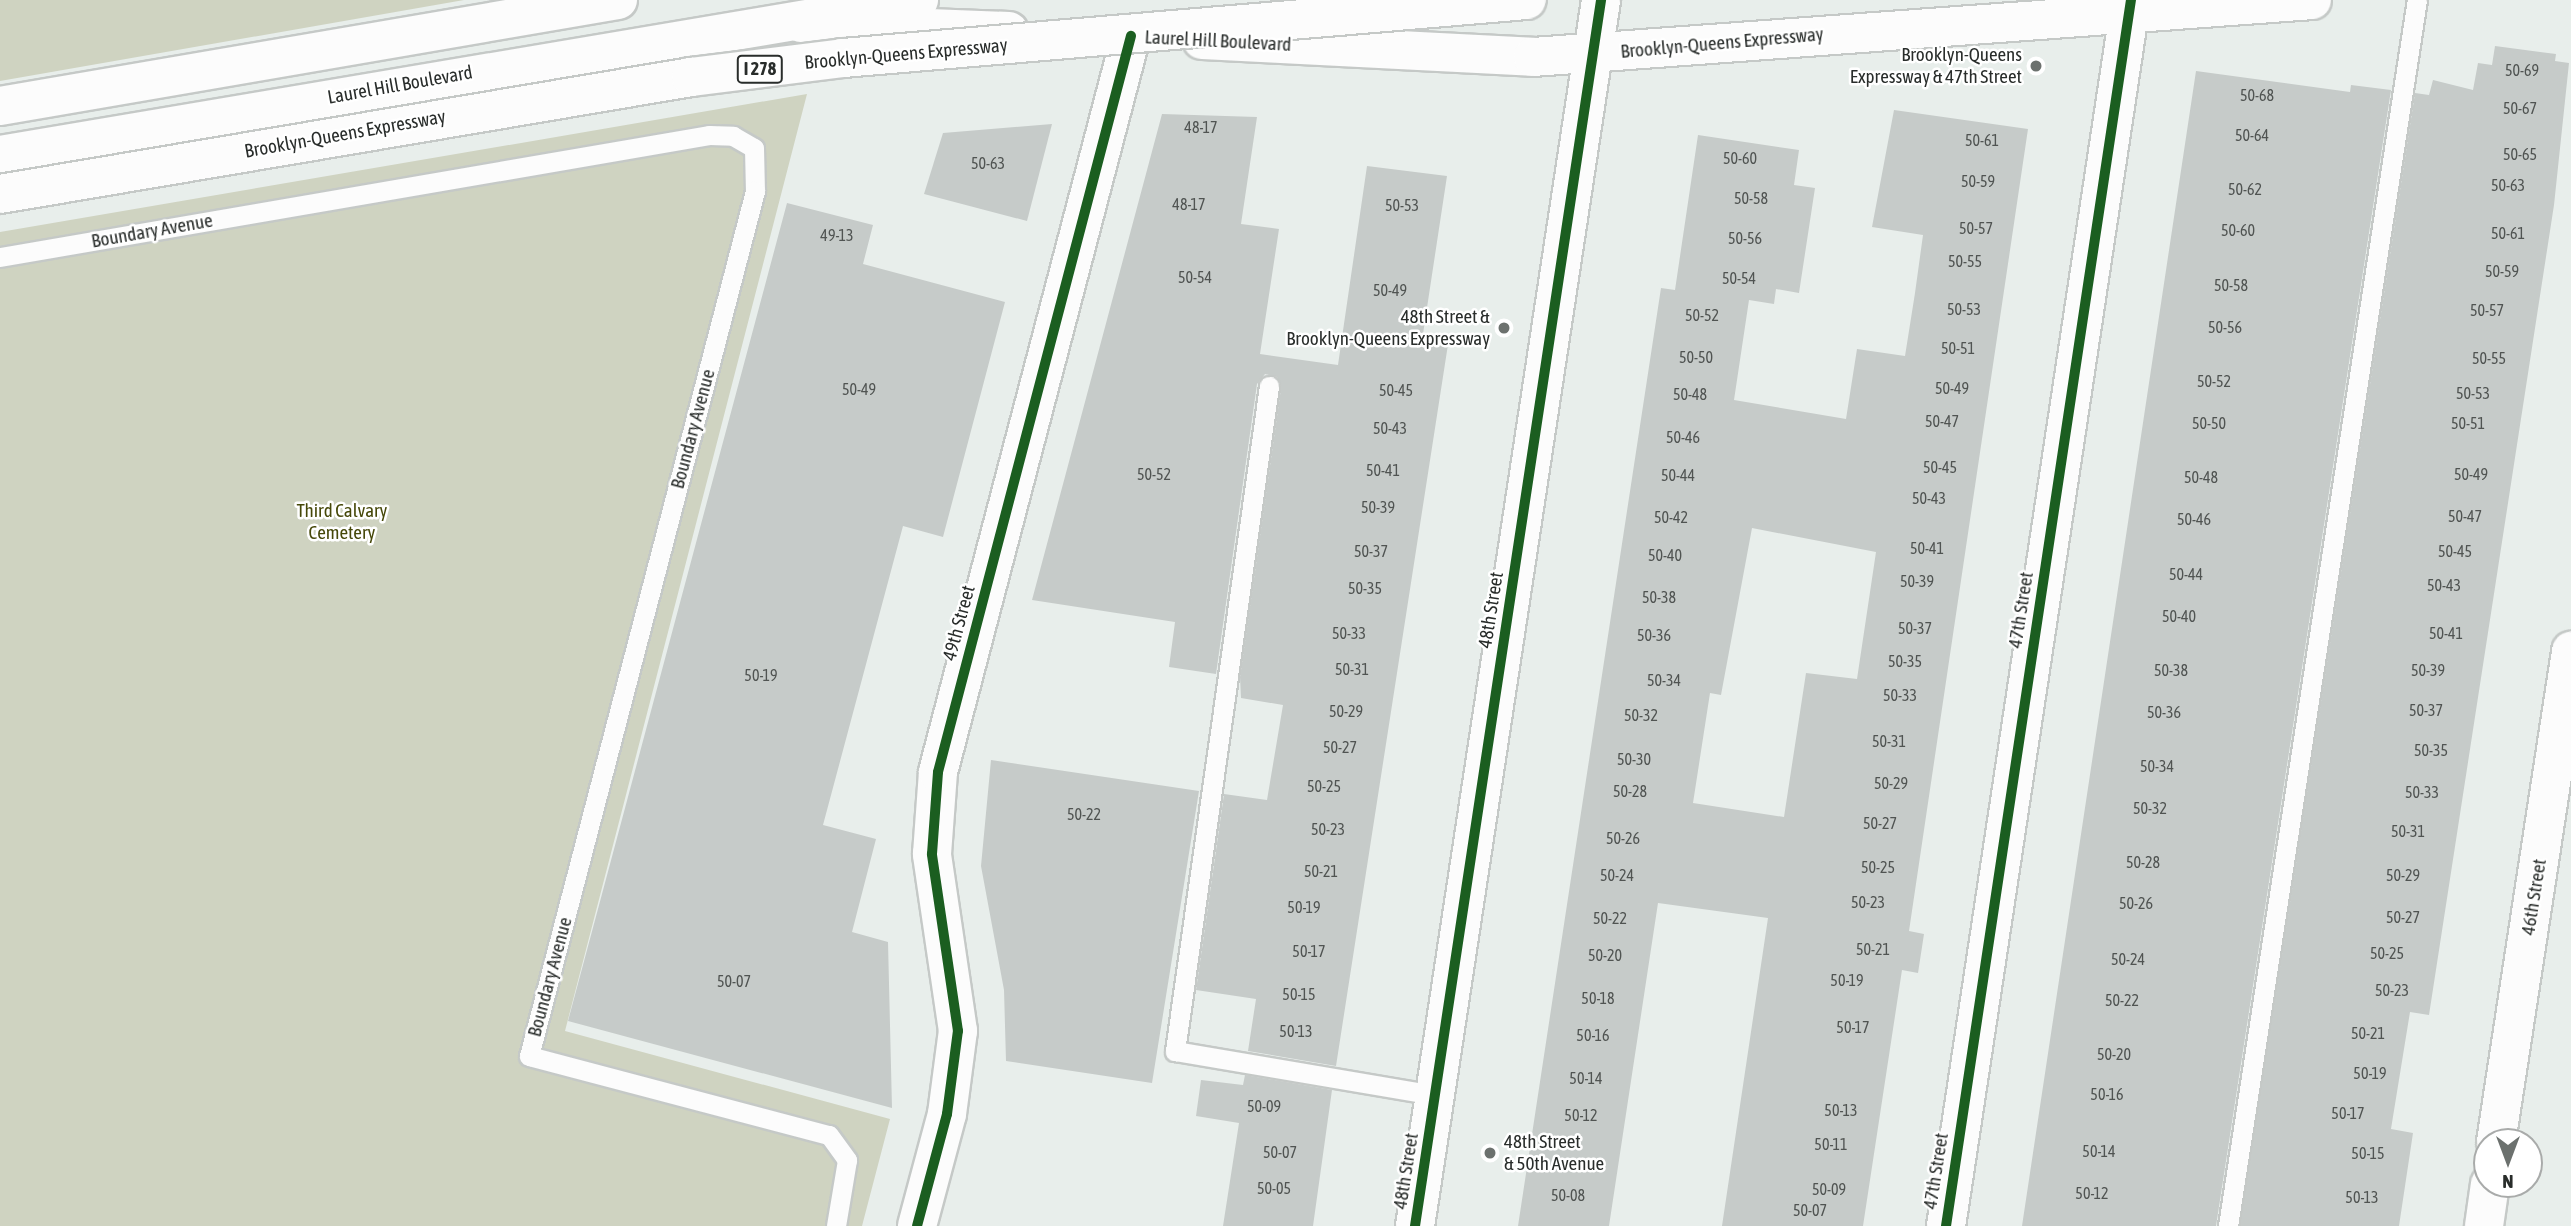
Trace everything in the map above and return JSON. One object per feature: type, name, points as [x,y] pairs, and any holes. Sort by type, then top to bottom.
[{"type":"main road","points":[[0,106],[618,0]]},
{"type":"main road","name":"Laurel Hill Boulevard","points":[[0,155],[801,23],[919,0]]},
{"type":"main road","name":"Brooklyn-Queens Expressway","points":[[0,194],[691,77],[843,58],[1527,0]]},
{"type":"main road","name":"48th Street","points":[[1415,1226],[1601,0]]},
{"type":"main road","name":"Brooklyn-Queens Expressway","points":[[1593,53],[2130,6],[2312,0]]},
{"type":"main road","name":"47th Street","points":[[1946,1226],[2130,6]]},
{"type":"main road","name":"Laurel Hill Boulevard","points":[[801,23],[1131,36],[1533,57],[1593,53]]},
{"type":"main road","name":"49th Street","points":[[917,1226],[947,1114],[958,1031],[932,854],[938,772],[1131,36]]},
{"type":"main road","name":"46th Street","points":[[2498,1128],[2571,652]]},
{"type":"main road","points":[[2484,1226],[2488,1198]]},
{"type":"lane","points":[[2228,1226],[2417,0]]},
{"type":"lane","name":"Boundary Avenue","points":[[0,257],[709,135],[733,136],[754,148],[755,191],[529,1056],[829,1135],[847,1160],[836,1226]]},
{"type":"lane","points":[[1269,386],[1175,1051],[1436,1095]]},
{"type":"green space","points":[[0,0],[464,0],[0,81]]},
{"type":"green space","name":"Third Calvary Cemetery","points":[[807,94],[565,1031],[890,1119],[862,1226],[0,1226],[0,232]]},
{"type":"building","points":[[2495,46],[2556,54],[2555,61],[2569,63],[2554,205],[2429,1015],[2410,1012],[2391,1129],[2413,1133],[2399,1226],[2240,1226],[2415,93],[2429,95],[2433,80],[2473,90],[2478,63],[2492,65]]},
{"type":"building","points":[[2196,71],[2350,92],[2351,85],[2391,90],[2216,1226],[2022,1226]]},
{"type":"building","points":[[1894,110],[2028,129],[1909,931],[1924,934],[1918,973],[1902,970],[1863,1226],[1722,1226],[1768,918],[1658,903],[1609,1226],[1518,1226],[1661,288],[1675,290],[1698,135],[1799,150],[1794,185],[1815,188],[1799,293],[1776,289],[1774,304],[1749,300],[1734,400],[1846,419],[1857,349],[1905,356],[1923,235],[1872,227]],"holes":[[[1752,528],[1876,552],[1857,679],[1806,673],[1784,817],[1693,803],[1710,693],[1721,695]]]},
{"type":"building","points":[[1162,114],[1257,117],[1241,224],[1279,229],[1260,354],[1338,365],[1367,166],[1447,176],[1423,334],[1449,338],[1336,1066],[1248,1051],[1256,999],[1196,990],[1224,794],[1267,800],[1283,705],[1241,698],[1240,677],[1281,388],[1277,377],[1265,374],[1257,384],[1216,674],[1169,667],[1175,622],[1032,600]]},
{"type":"building","points":[[1052,124],[1027,221],[924,194],[943,133]]},
{"type":"building","points":[[787,203],[873,225],[863,264],[1005,302],[943,537],[903,526],[823,825],[876,839],[852,932],[888,942],[892,1108],[568,1021]]},
{"type":"building","points":[[991,760],[1199,791],[1152,1083],[1006,1061],[1004,990],[981,866]]},
{"type":"building","points":[[1245,1075],[1332,1090],[1313,1226],[1223,1226],[1239,1123],[1196,1116],[1201,1080],[1243,1085]]},
{"type":"cycle path","points":[[1415,1226],[1601,0]]},
{"type":"cycle path","points":[[1946,1226],[2131,0]]},
{"type":"cycle path","points":[[917,1226],[947,1114],[958,1031],[932,854],[938,772],[1131,36]]},
{"type":"place","name":"Brooklyn-Queens Expressway & 47th Street","points":[[2036,66]]},
{"type":"place","name":"48th Street & Brooklyn-Queens Expressway","points":[[1504,328]]},
{"type":"place","name":"48th Street & 50th Avenue","points":[[1490,1153]]}]
